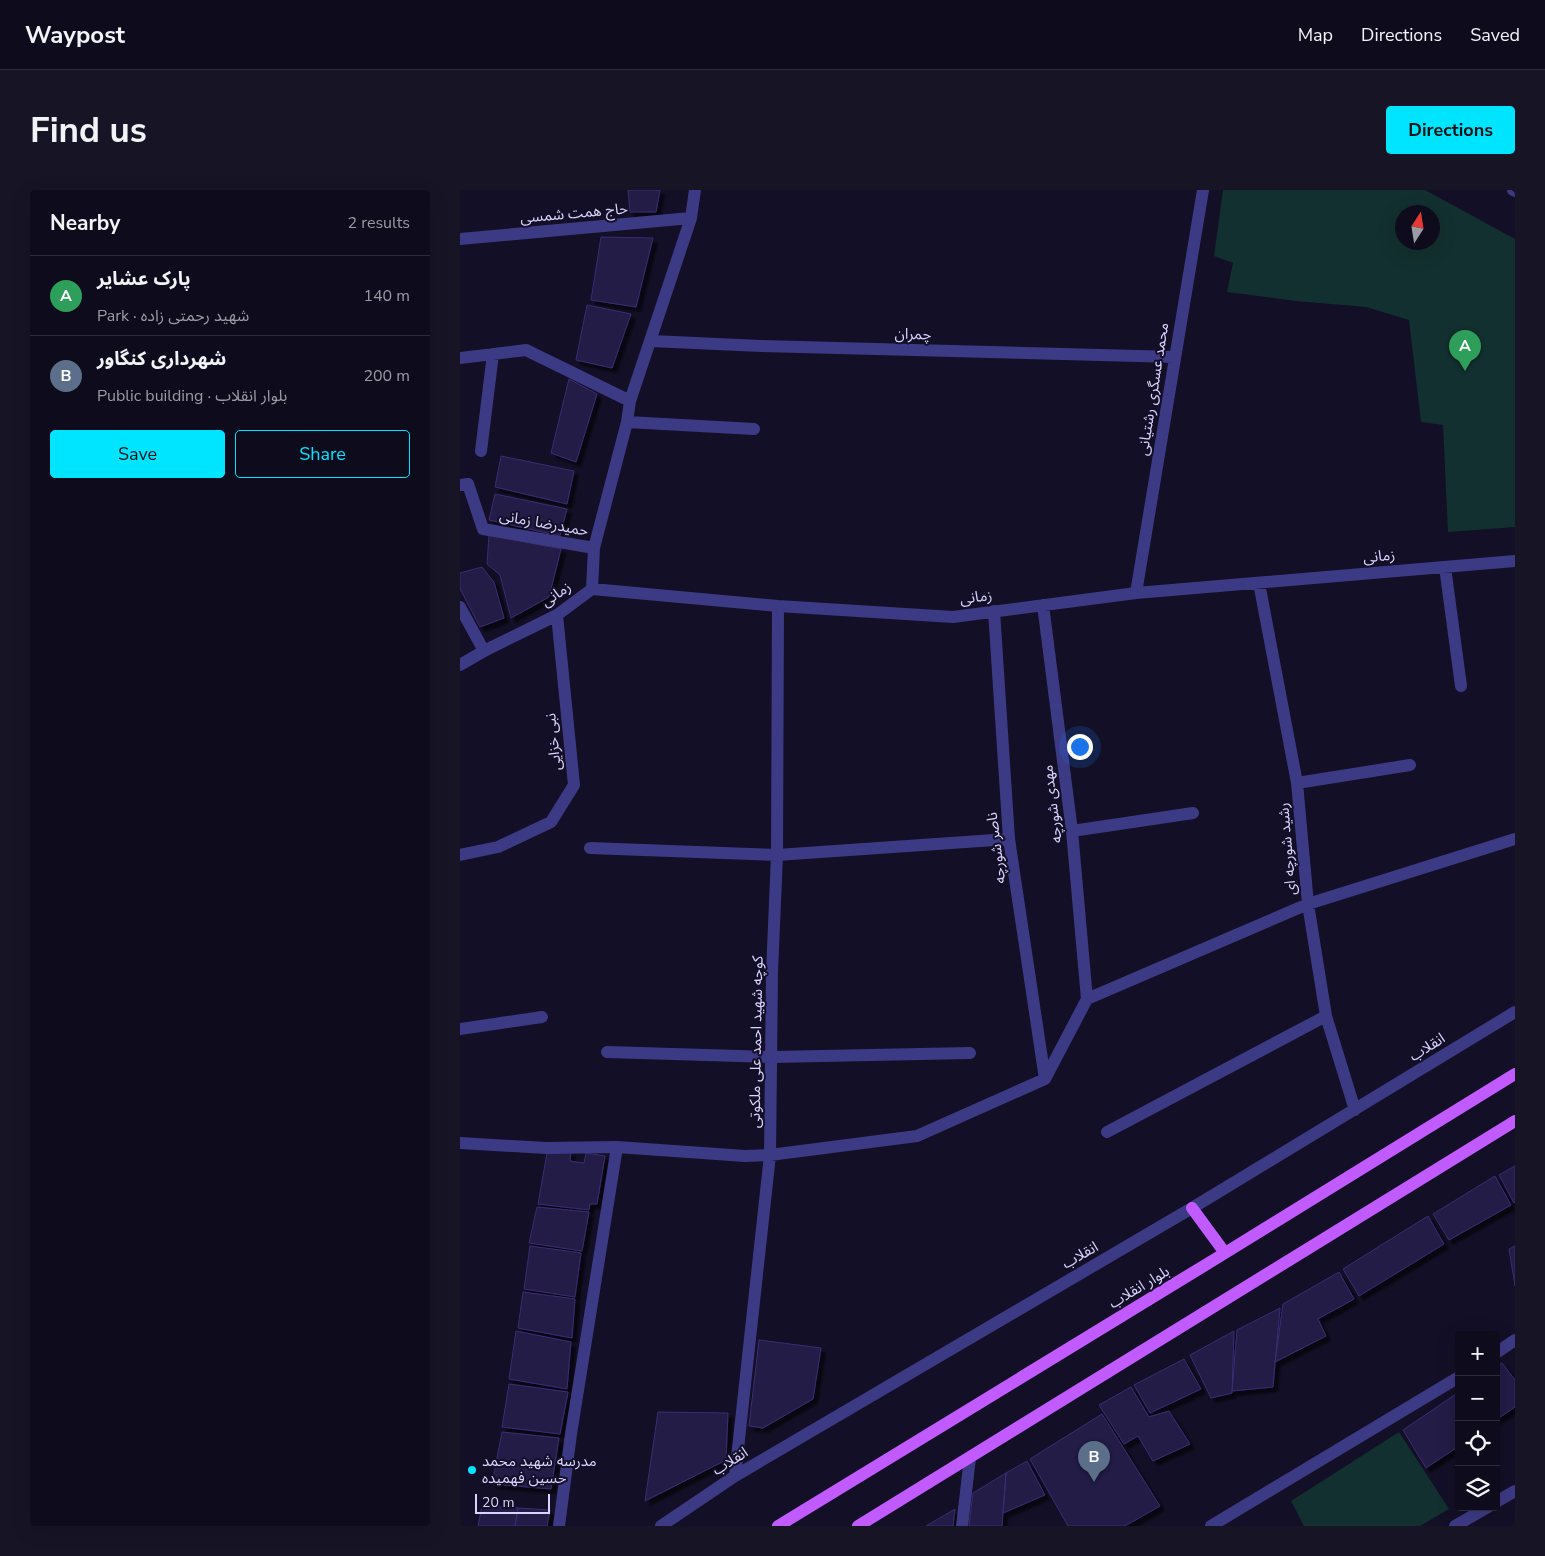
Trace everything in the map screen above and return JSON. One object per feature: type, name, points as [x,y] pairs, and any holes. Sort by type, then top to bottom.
[{"type":"main road","name":"بلوار انقلاب","points":[[778,1526],[1225,1254],[1515,1074]]},
{"type":"main road","points":[[858,1526],[1515,1121]]},
{"type":"main road","points":[[1192,1208],[1225,1254]]},
{"type":"street","points":[[592,588],[594,548],[627,422],[630,401],[691,218],[695,190]]},
{"type":"street","name":"محمد عسگری رشتیانی","points":[[1136,593],[1203,190]]},
{"type":"street","name":"حاج همت شمسی","points":[[460,239],[691,218]]},
{"type":"street","name":"چمران","points":[[651,341],[761,346],[1175,357]]},
{"type":"street","points":[[460,358],[526,350],[630,401]]},
{"type":"street","points":[[481,451],[493,354]]},
{"type":"street","points":[[627,422],[754,429]]},
{"type":"street","name":"حمیدرضا زمانی","points":[[460,485],[468,484],[483,529],[594,548]]},
{"type":"street","name":"زمانی","points":[[460,665],[556,615],[592,588],[778,606],[953,617],[1136,593],[1515,561]]},
{"type":"street","points":[[1445,567],[1460,686]]},
{"type":"street","name":"رشید شورچه ای","points":[[1259,583],[1297,783],[1308,904],[1326,1016],[1355,1110]]},
{"type":"street","name":"مهدی شورچه","points":[[1043,605],[1072,831],[1087,999]]},
{"type":"street","name":"کوچه شهید احمد علی ملکوتی","points":[[735,1476],[770,1155],[772,972],[777,854],[778,606]]},
{"type":"street","points":[[460,607],[484,651]]},
{"type":"street","name":"ناصر شورچه","points":[[994,612],[1009,839],[1045,1079]]},
{"type":"street","name":"نبی خزایی","points":[[460,855],[498,847],[551,822],[574,785],[556,615]]},
{"type":"street","points":[[1297,783],[1410,765]]},
{"type":"street","points":[[1072,831],[1193,813]]},
{"type":"street","points":[[590,848],[777,854],[1009,839]]},
{"type":"street","points":[[460,1143],[546,1148],[617,1146],[745,1156],[770,1155],[918,1136],[1045,1079],[1087,999],[1308,904],[1515,839]]},
{"type":"street","name":"انقلاب","points":[[661,1526],[735,1476],[1192,1208],[1515,1012]]},
{"type":"street","points":[[1107,1132],[1326,1016]]},
{"type":"street","points":[[460,1029],[542,1017]]},
{"type":"street","points":[[607,1052],[772,1057],[970,1053]]},
{"type":"street","points":[[559,1526],[571,1434],[617,1146]]},
{"type":"street","points":[[1500,1350],[1515,1340]]},
{"type":"street","points":[[1211,1526],[1455,1378]]},
{"type":"street","points":[[962,1526],[970,1458]]},
{"type":"street","points":[[1500,1500],[1515,1491]]},
{"type":"street","points":[[1455,1526],[1481,1511]]},
{"type":"green space","points":[[1223,190],[1425,190],[1515,239],[1515,527],[1448,532],[1443,425],[1421,422],[1409,320],[1366,307],[1296,301],[1227,292],[1233,263],[1214,256]]},
{"type":"green space","points":[[1399,1432],[1449,1509],[1420,1526],[1304,1526],[1291,1501]]},
{"type":"building","points":[[628,190],[660,190],[656,212],[630,212]]},
{"type":"building","points":[[601,237],[653,238],[636,307],[591,300]]},
{"type":"building","points":[[587,305],[631,314],[612,368],[576,360]]},
{"type":"building","points":[[569,379],[597,394],[576,462],[551,453]]},
{"type":"building","points":[[501,456],[574,471],[567,504],[495,487]]},
{"type":"building","points":[[495,494],[567,509],[560,536],[489,520]]},
{"type":"building","points":[[489,535],[561,549],[549,597],[511,618],[500,575],[487,564]]},
{"type":"building","points":[[482,567],[494,582],[504,618],[480,627],[460,589],[460,573]]},
{"type":"building","points":[[571,1152],[570,1161],[584,1163],[586,1153],[605,1156],[597,1204],[590,1204],[589,1210],[538,1204],[547,1153]]},
{"type":"building","points":[[1515,1166],[1515,1202],[1514,1203],[1499,1175]]},
{"type":"building","points":[[1495,1176],[1511,1205],[1449,1240],[1433,1214]]},
{"type":"building","points":[[537,1207],[589,1212],[582,1251],[529,1243]]},
{"type":"building","points":[[1428,1216],[1444,1244],[1359,1296],[1343,1269]]},
{"type":"building","points":[[530,1246],[581,1253],[575,1297],[524,1289]]},
{"type":"building","points":[[1515,1246],[1515,1286],[1509,1249]]},
{"type":"building","points":[[1339,1272],[1354,1299],[1318,1319],[1326,1336],[1275,1362],[1283,1304]]},
{"type":"building","points":[[523,1292],[575,1299],[572,1338],[518,1328]]},
{"type":"building","points":[[1280,1308],[1273,1387],[1232,1391],[1237,1330]]},
{"type":"building","points":[[516,1331],[571,1342],[567,1389],[509,1379]]},
{"type":"building","points":[[1234,1331],[1232,1393],[1211,1398],[1190,1355]]},
{"type":"building","points":[[759,1340],[821,1348],[813,1399],[763,1428],[749,1426]]},
{"type":"building","points":[[1184,1359],[1201,1389],[1150,1413],[1134,1385]]},
{"type":"building","points":[[1502,1363],[1515,1380],[1515,1407],[1500,1417],[1500,1376],[1500,1364]]},
{"type":"building","points":[[509,1384],[568,1392],[560,1434],[502,1427]]},
{"type":"building","points":[[1131,1387],[1149,1417],[1169,1411],[1190,1444],[1153,1461],[1138,1436],[1124,1444],[1099,1405]]},
{"type":"building","points":[[1455,1395],[1455,1449],[1426,1468],[1403,1430]]},
{"type":"building","points":[[658,1412],[728,1413],[726,1460],[645,1501]]},
{"type":"building","points":[[1102,1414],[1160,1506],[1125,1526],[1068,1526],[1030,1459]]},
{"type":"building","points":[[502,1432],[559,1438],[551,1489],[492,1484]]},
{"type":"building","points":[[1027,1461],[1045,1495],[1003,1513],[1006,1473]]},
{"type":"building","points":[[1006,1473],[1002,1526],[969,1526],[973,1493]]},
{"type":"building","points":[[482,1506],[518,1508],[515,1526],[478,1526]]},
{"type":"building","points":[[518,1508],[550,1510],[547,1526],[515,1526]]},
{"type":"building","points":[[955,1509],[953,1526],[926,1526]]},
{"type":"place","name":"پارک عشایر","points":[[1465,371]]},
{"type":"place","name":"مدرسه شهید محمد حسین فهمیده","points":[[472,1470]]},
{"type":"place","name":"شهرداری کنگاور","points":[[1094,1482]]}]
